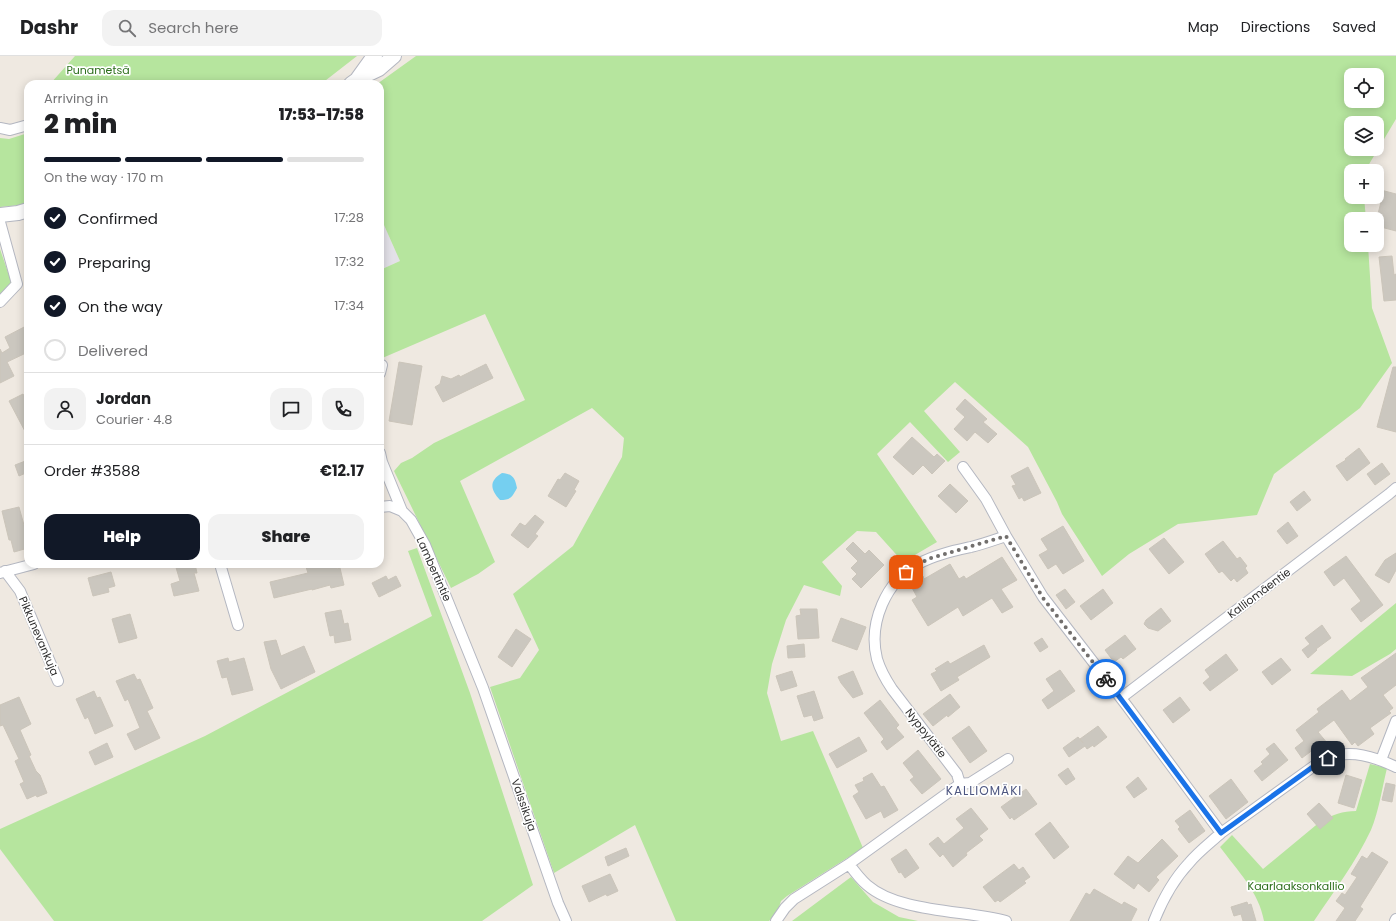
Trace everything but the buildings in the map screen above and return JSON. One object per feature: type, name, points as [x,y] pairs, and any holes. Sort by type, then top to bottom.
[{"type":"street","points":[[355,80],[375,56]]},
{"type":"street","points":[[356,80],[379,69],[394,56]]},
{"type":"street","points":[[5,129],[24,126]]},
{"type":"street","points":[[0,215],[24,211]]},
{"type":"street","points":[[0,222],[17,284],[0,302]]},
{"type":"street","name":"Lambertintie","points":[[384,467],[402,511],[411,520],[425,545],[483,688]]},
{"type":"street","points":[[963,467],[986,499],[1043,598],[1121,698],[1221,833]]},
{"type":"street","name":"Kalliomäentie","points":[[1121,698],[1396,488]]},
{"type":"street","points":[[384,507],[390,506],[402,511]]},
{"type":"street","name":"Nyppylätie","points":[[960,784],[957,774],[892,689],[885,677],[876,653],[876,629],[882,607],[891,589],[906,572],[917,564],[938,556],[1006,536]]},
{"type":"street","points":[[2,572],[24,566]]},
{"type":"street","points":[[221,568],[238,625]]},
{"type":"street","name":"Pikkunevankuja","points":[[2,572],[20,591],[58,681]]},
{"type":"street","name":"Valssikuja","points":[[483,688],[558,903],[566,921]]},
{"type":"street","points":[[1381,760],[1396,721]]},
{"type":"street","points":[[1154,921],[1173,884],[1189,862],[1221,833],[1314,766],[1328,758],[1343,754],[1359,754],[1381,760],[1396,767]]},
{"type":"street","points":[[776,921],[785,908],[794,899],[848,864],[960,784],[970,783],[1008,759]]},
{"type":"street","points":[[848,864],[868,886],[880,894],[899,901],[936,910],[1006,921]]},
{"type":"shaded area","points":[[384,225],[400,261],[384,268]]},
{"type":"green space","name":"Punametsä","points":[[75,56],[357,56],[326,80],[54,80]]},
{"type":"green space","points":[[416,56],[1396,56],[1396,119],[1384,139],[1384,116],[1344,116],[1344,156],[1374,156],[1369,164],[1344,164],[1344,204],[1365,204],[1365,212],[1344,212],[1344,252],[1368,252],[1372,308],[1392,363],[1360,408],[1274,474],[1257,515],[1178,524],[1129,554],[1102,576],[1062,514],[1028,447],[955,382],[924,411],[960,452],[948,462],[910,422],[877,454],[937,542],[903,562],[876,532],[857,531],[822,562],[842,586],[840,596],[804,585],[786,620],[772,664],[767,693],[781,741],[813,731],[863,848],[787,896],[781,901],[777,913],[769,921],[676,921],[635,825],[554,873],[490,687],[520,678],[539,650],[513,594],[573,546],[622,457],[624,438],[592,408],[460,481],[495,562],[478,574],[451,588],[394,471],[401,463],[412,458],[434,443],[525,400],[485,314],[384,357],[384,268],[400,261],[384,225],[384,80],[383,80]]},
{"type":"green space","points":[[24,134],[24,204],[0,207],[0,138],[9,139]]},
{"type":"green space","points":[[0,249],[12,284],[0,296]]},
{"type":"green space","points":[[417,548],[470,693],[533,885],[482,921],[54,921],[0,849],[0,829],[205,736],[432,616],[408,551]]},
{"type":"green space","points":[[1396,603],[1396,649],[1390,654],[1352,676],[1310,674]]},
{"type":"green space","name":"Kaarlaaksonkallio","points":[[1370,764],[1387,768],[1371,830],[1352,865],[1314,921],[1264,921],[1257,900],[1252,891],[1220,847],[1232,835],[1263,869],[1321,821],[1338,814],[1356,811]]},
{"type":"green space","points":[[851,877],[873,902],[899,917],[918,921],[792,921]]},
{"type":"water","points":[[502,473],[509,474],[513,477],[517,488],[511,497],[500,500],[494,492],[492,485],[495,479]]},
{"type":"way so far","points":[[906,572],[917,564],[928,559],[1006,536],[1043,598],[1106,679]]},
{"type":"district","name":"KALLIOMÄKI","points":[[984,791]]},
{"type":"route","points":[[1106,679],[1221,833],[1314,766],[1328,758]]}]
